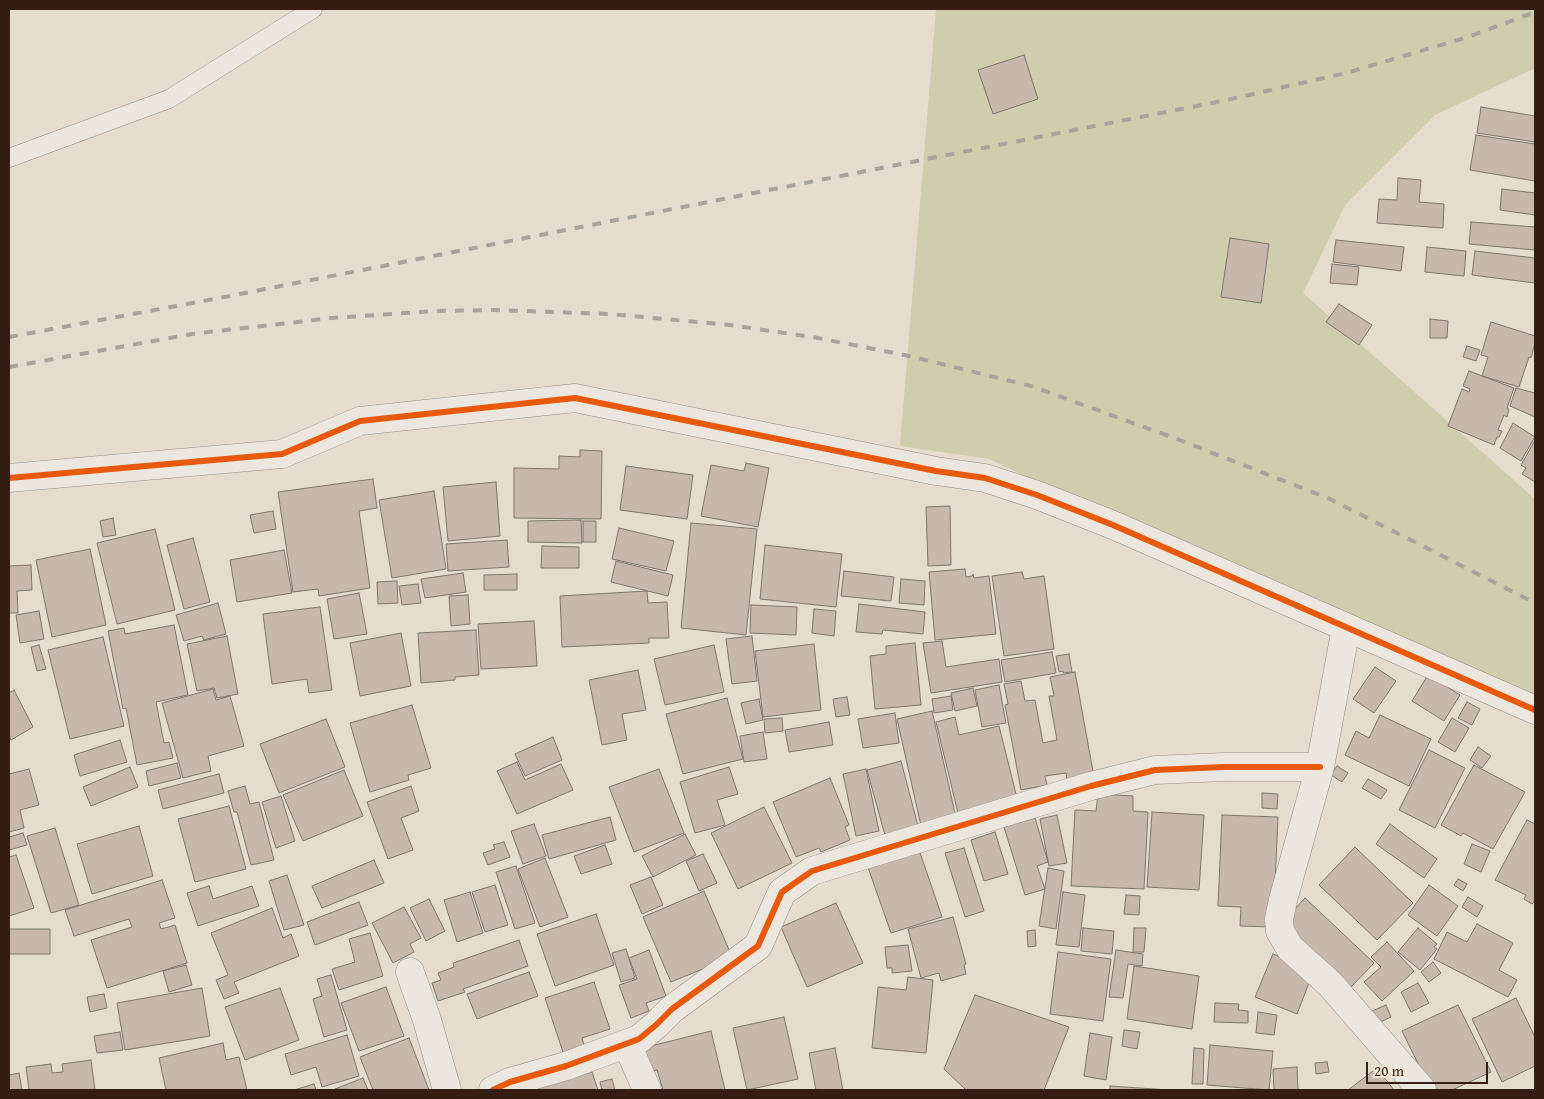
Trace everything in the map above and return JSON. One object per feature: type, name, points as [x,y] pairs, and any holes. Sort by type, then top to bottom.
[{"type":"street","points":[[9,478],[282,454],[360,422],[575,398],[936,471],[985,478],[1037,495],[1113,525],[1535,710]]},
{"type":"street","points":[[1346,628],[1320,767],[1283,900],[1279,919],[1280,931],[1290,948],[1330,984],[1422,1090]]},
{"type":"street","points":[[494,1090],[510,1082],[566,1066],[638,1039],[672,1009],[758,946],[782,892],[812,871],[1091,786],[1155,770],[1224,767],[1320,767]]},
{"type":"street","points":[[410,972],[427,1020],[447,1090]]},
{"type":"street","points":[[627,1044],[647,1090]]},
{"type":"lane","points":[[9,158],[169,99],[313,9]]},
{"type":"green space","points":[[936,9],[1535,9],[1535,68],[1435,115],[1345,205],[1303,293],[1535,499],[1535,716],[989,459],[900,446]]},
{"type":"building","points":[[1024,55],[1038,99],[993,114],[978,70]]},
{"type":"building","points":[[1481,107],[1535,116],[1535,142],[1477,133]]},
{"type":"building","points":[[1476,135],[1535,144],[1535,181],[1470,170]]},
{"type":"building","points":[[1398,178],[1421,180],[1419,202],[1444,204],[1443,228],[1377,223],[1379,199],[1397,200]]},
{"type":"building","points":[[1502,189],[1535,193],[1535,215],[1500,210]]},
{"type":"building","points":[[1471,222],[1535,227],[1535,250],[1469,244]]},
{"type":"building","points":[[1230,238],[1269,244],[1261,303],[1221,297]]},
{"type":"building","points":[[1336,240],[1404,247],[1401,271],[1333,262]]},
{"type":"building","points":[[1427,247],[1466,251],[1464,276],[1425,272]]},
{"type":"building","points":[[1475,251],[1535,258],[1535,283],[1472,275]]},
{"type":"building","points":[[1332,264],[1359,267],[1357,285],[1330,283]]},
{"type":"building","points":[[1339,304],[1372,325],[1359,345],[1326,322]]},
{"type":"building","points":[[1430,319],[1448,321],[1447,338],[1430,338]]},
{"type":"building","points":[[1491,322],[1535,336],[1531,358],[1529,357],[1519,387],[1482,376],[1488,357],[1481,355]]},
{"type":"building","points":[[1467,346],[1480,350],[1476,361],[1463,357]]},
{"type":"building","points":[[1469,371],[1514,388],[1507,408],[1509,409],[1507,417],[1504,415],[1498,430],[1502,431],[1494,445],[1448,426],[1462,389],[1469,392],[1470,389],[1463,386]]},
{"type":"building","points":[[1516,388],[1535,393],[1535,417],[1510,406]]},
{"type":"building","points":[[1513,423],[1535,437],[1521,461],[1500,448]]},
{"type":"building","points":[[1535,440],[1535,482],[1522,474],[1526,468],[1521,465]]},
{"type":"building","points":[[580,450],[602,451],[601,519],[514,518],[514,468],[559,469],[559,456],[580,457]]},
{"type":"building","points":[[746,463],[769,468],[758,527],[701,516],[711,465],[744,471]]},
{"type":"building","points":[[626,466],[693,475],[687,519],[620,510]]},
{"type":"building","points":[[373,479],[377,508],[359,511],[370,588],[319,596],[318,589],[293,592],[278,492]]},
{"type":"building","points":[[496,482],[500,536],[448,541],[443,487]]},
{"type":"building","points":[[434,491],[446,569],[392,578],[379,500]]},
{"type":"building","points":[[950,506],[951,565],[928,566],[926,507]]},
{"type":"building","points":[[273,511],[276,529],[254,533],[250,515]]},
{"type":"building","points":[[113,518],[116,535],[103,537],[100,521]]},
{"type":"building","points":[[581,520],[582,543],[528,542],[528,521]]},
{"type":"building","points":[[583,521],[596,521],[596,542],[583,542]]},
{"type":"building","points":[[691,523],[757,529],[746,635],[681,628]]},
{"type":"building","points":[[619,528],[674,541],[666,571],[612,559]]},
{"type":"building","points":[[155,529],[175,610],[117,624],[97,543]]},
{"type":"building","points":[[193,538],[210,602],[184,609],[167,545]]},
{"type":"building","points":[[507,540],[509,567],[448,571],[446,544]]},
{"type":"building","points":[[765,545],[842,554],[836,607],[760,599]]},
{"type":"building","points":[[542,546],[579,547],[579,568],[541,568]]},
{"type":"building","points":[[90,549],[106,625],[52,637],[36,560]]},
{"type":"building","points":[[284,550],[292,593],[237,602],[230,560]]},
{"type":"building","points":[[616,561],[673,575],[668,596],[611,582]]},
{"type":"building","points":[[31,565],[32,590],[17,591],[18,613],[9,613],[9,566]]},
{"type":"building","points":[[965,569],[966,577],[973,574],[974,578],[989,576],[996,634],[935,640],[929,572]]},
{"type":"building","points":[[844,571],[894,577],[891,601],[841,596]]},
{"type":"building","points":[[1022,572],[1024,579],[1044,576],[1054,649],[1004,656],[992,576]]},
{"type":"building","points":[[463,573],[466,592],[425,598],[421,579]]},
{"type":"building","points":[[517,574],[517,590],[484,590],[484,575]]},
{"type":"building","points":[[901,579],[925,581],[924,605],[899,603]]},
{"type":"building","points":[[397,581],[398,603],[378,604],[377,582]]},
{"type":"building","points":[[418,584],[421,603],[402,605],[399,586]]},
{"type":"building","points":[[647,591],[648,603],[667,602],[669,638],[649,638],[649,643],[562,647],[560,596]]},
{"type":"building","points":[[359,593],[367,634],[334,639],[327,599]]},
{"type":"building","points":[[468,595],[470,624],[451,626],[449,596]]},
{"type":"building","points":[[218,603],[226,634],[204,640],[202,636],[184,641],[176,615]]},
{"type":"building","points":[[859,604],[925,612],[923,634],[883,630],[882,634],[856,632]]},
{"type":"building","points":[[751,605],[797,607],[796,635],[750,633]]},
{"type":"building","points":[[320,607],[332,690],[309,693],[307,679],[272,684],[263,614]]},
{"type":"building","points":[[814,609],[836,611],[834,636],[812,633]]},
{"type":"building","points":[[39,611],[44,639],[20,643],[16,615]]},
{"type":"building","points":[[534,621],[537,666],[481,669],[478,624]]},
{"type":"building","points":[[174,625],[188,695],[156,702],[164,743],[169,742],[173,758],[137,765],[126,708],[123,709],[108,631],[124,628],[125,634]]},
{"type":"building","points":[[476,630],[479,675],[455,677],[455,680],[421,683],[418,633]]},
{"type":"building","points":[[401,633],[411,686],[360,696],[350,643]]},
{"type":"building","points":[[227,636],[238,694],[217,698],[214,688],[197,691],[187,644]]},
{"type":"building","points":[[752,636],[757,681],[732,684],[726,639]]},
{"type":"building","points":[[103,637],[124,726],[70,739],[48,650]]},
{"type":"building","points":[[942,641],[946,667],[999,659],[1002,682],[931,693],[923,643]]},
{"type":"building","points":[[915,643],[921,705],[875,709],[870,656],[886,654],[886,646]]},
{"type":"building","points":[[814,644],[821,710],[763,717],[755,651]]},
{"type":"building","points":[[39,645],[46,669],[37,671],[31,647]]},
{"type":"building","points":[[714,645],[724,692],[665,705],[654,659]]},
{"type":"building","points":[[1052,652],[1056,673],[1005,682],[1001,660]]},
{"type":"building","points":[[1069,654],[1072,672],[1059,672],[1056,656]]},
{"type":"building","points":[[1375,667],[1396,681],[1374,713],[1353,699]]},
{"type":"building","points":[[638,670],[646,710],[622,714],[627,740],[602,745],[589,680]]},
{"type":"building","points":[[1075,672],[1094,777],[1067,781],[1066,773],[1045,776],[1047,785],[1021,790],[1005,705],[1008,704],[1004,684],[1021,681],[1025,701],[1035,700],[1043,743],[1057,740],[1049,696],[1054,696],[1050,677]]},
{"type":"building","points":[[1428,675],[1460,695],[1444,721],[1412,701]]},
{"type":"building","points":[[999,685],[1006,723],[982,727],[975,690]]},
{"type":"building","points":[[973,688],[977,706],[955,711],[951,693]]},
{"type":"building","points":[[213,689],[216,700],[230,696],[244,746],[208,756],[211,771],[183,778],[162,703]]},
{"type":"building","points":[[14,690],[33,727],[11,740],[9,736],[9,693]]},
{"type":"building","points":[[951,696],[953,710],[934,713],[932,699]]},
{"type":"building","points":[[847,697],[850,715],[836,717],[833,699]]},
{"type":"building","points":[[727,698],[743,759],[683,774],[666,714]]},
{"type":"building","points":[[759,699],[763,720],[746,724],[741,703]]},
{"type":"building","points":[[1467,702],[1480,709],[1472,725],[1458,718]]},
{"type":"building","points":[[412,705],[431,768],[408,775],[409,780],[370,792],[350,723]]},
{"type":"building","points":[[932,711],[957,822],[922,830],[897,719]]},
{"type":"building","points":[[895,713],[899,743],[863,748],[858,719]]},
{"type":"building","points":[[1380,715],[1431,739],[1409,786],[1345,755],[1356,731],[1369,738]]},
{"type":"building","points":[[955,717],[959,735],[999,726],[1017,798],[958,813],[936,722]]},
{"type":"building","points":[[782,718],[783,731],[765,733],[764,719]]},
{"type":"building","points":[[1452,718],[1469,728],[1455,752],[1438,742]]},
{"type":"building","points":[[326,719],[345,767],[279,793],[260,744]]},
{"type":"building","points":[[829,722],[833,745],[789,752],[785,730]]},
{"type":"building","points":[[763,732],[767,759],[744,762],[740,736]]},
{"type":"building","points":[[553,737],[562,760],[525,776],[515,754]]},
{"type":"building","points":[[120,740],[127,762],[80,776],[74,755]]},
{"type":"building","points":[[1478,747],[1491,756],[1482,768],[1470,760]]},
{"type":"building","points":[[1429,750],[1465,768],[1435,828],[1399,810]]},
{"type":"building","points":[[901,761],[919,830],[886,839],[867,770]]},
{"type":"building","points":[[517,762],[525,780],[561,764],[573,790],[517,814],[497,771]]},
{"type":"building","points":[[177,763],[181,778],[149,786],[146,771]]},
{"type":"building","points":[[1474,765],[1525,792],[1493,849],[1463,833],[1461,836],[1441,825]]},
{"type":"building","points":[[1337,766],[1348,773],[1342,782],[1331,775]]},
{"type":"building","points":[[130,767],[138,787],[91,806],[83,787]]},
{"type":"building","points":[[729,767],[738,794],[717,800],[725,825],[695,833],[680,782]]},
{"type":"building","points":[[29,769],[39,805],[20,810],[24,828],[9,832],[9,774]]},
{"type":"building","points":[[659,769],[684,833],[634,852],[609,787]]},
{"type":"building","points":[[866,769],[879,831],[856,836],[843,774]]},
{"type":"building","points":[[344,770],[363,816],[303,841],[283,795]]},
{"type":"building","points":[[219,774],[224,793],[163,809],[158,790]]},
{"type":"building","points":[[830,778],[849,825],[845,827],[850,840],[821,852],[819,848],[796,857],[773,802]]},
{"type":"building","points":[[1368,779],[1387,790],[1381,799],[1362,788]]},
{"type":"building","points":[[245,786],[250,804],[259,802],[274,860],[251,865],[237,812],[234,812],[228,791]]},
{"type":"building","points":[[411,786],[419,811],[401,818],[413,850],[388,859],[367,802]]},
{"type":"building","points":[[1262,793],[1278,794],[1277,809],[1262,808]]},
{"type":"building","points":[[1098,794],[1133,796],[1133,811],[1148,812],[1144,889],[1071,886],[1075,810],[1096,811]]},
{"type":"building","points":[[281,796],[295,841],[276,848],[262,802]]},
{"type":"building","points":[[229,806],[246,869],[195,882],[178,819]]},
{"type":"building","points":[[764,807],[792,863],[738,889],[711,833]]},
{"type":"building","points":[[1152,812],[1204,815],[1199,890],[1147,887]]},
{"type":"building","points":[[1057,815],[1067,863],[1049,866],[1040,819]]},
{"type":"building","points":[[1222,815],[1278,817],[1273,927],[1240,926],[1241,907],[1218,906]]},
{"type":"building","points":[[610,817],[616,840],[549,859],[542,835]]},
{"type":"building","points":[[1035,818],[1048,862],[1037,866],[1045,889],[1025,895],[1004,827]]},
{"type":"building","points":[[1527,820],[1535,824],[1535,900],[1532,904],[1524,899],[1526,895],[1495,880]]},
{"type":"building","points":[[534,824],[546,856],[523,864],[511,831]]},
{"type":"building","points":[[1390,824],[1437,859],[1424,878],[1376,844]]},
{"type":"building","points":[[139,826],[153,876],[92,894],[77,844]]},
{"type":"building","points":[[55,828],[79,905],[51,913],[27,836]]},
{"type":"building","points":[[995,832],[1008,874],[984,881],[971,840]]},
{"type":"building","points":[[23,833],[27,845],[9,850],[9,837]]},
{"type":"building","points":[[685,834],[696,855],[653,877],[642,856]]},
{"type":"building","points":[[916,841],[942,917],[891,933],[865,859]]},
{"type":"building","points":[[504,842],[510,857],[488,865],[483,853],[495,849],[493,845]]},
{"type":"building","points":[[1472,844],[1490,851],[1481,872],[1464,864]]},
{"type":"building","points":[[605,845],[612,864],[581,874],[574,856]]},
{"type":"building","points":[[1355,847],[1413,903],[1377,940],[1319,885]]},
{"type":"building","points":[[964,848],[984,911],[965,917],[945,853]]},
{"type":"building","points":[[703,854],[717,883],[699,891],[686,861]]},
{"type":"building","points":[[16,855],[34,908],[9,916],[9,857]]},
{"type":"building","points":[[545,858],[568,917],[540,927],[518,869]]},
{"type":"building","points":[[374,860],[384,883],[322,908],[312,886]]},
{"type":"building","points":[[516,866],[535,923],[515,929],[496,872]]},
{"type":"building","points":[[1048,868],[1064,871],[1056,929],[1039,926]]},
{"type":"building","points":[[287,875],[304,925],[284,930],[269,881]]},
{"type":"building","points":[[651,877],[663,905],[642,914],[630,885]]},
{"type":"building","points":[[1458,879],[1467,884],[1463,891],[1454,885]]},
{"type":"building","points":[[162,880],[175,918],[159,923],[161,929],[175,925],[187,963],[107,988],[91,940],[132,927],[129,919],[74,936],[65,910]]},
{"type":"building","points":[[495,885],[508,925],[485,932],[472,892]]},
{"type":"building","points":[[1429,885],[1458,906],[1437,936],[1408,915]]},
{"type":"building","points":[[209,886],[213,899],[252,886],[259,906],[198,926],[187,893]]},
{"type":"building","points":[[704,891],[732,957],[671,982],[643,917]]},
{"type":"building","points":[[470,892],[483,933],[457,942],[444,900]]},
{"type":"building","points":[[1063,892],[1085,895],[1079,947],[1056,945]]},
{"type":"building","points":[[1126,895],[1140,896],[1139,915],[1124,914]]},
{"type":"building","points":[[1468,897],[1483,906],[1477,917],[1462,907]]},
{"type":"building","points":[[1305,898],[1374,963],[1350,988],[1282,923]]},
{"type":"building","points":[[429,899],[445,931],[426,941],[410,908]]},
{"type":"building","points":[[359,902],[368,925],[315,945],[307,922]]},
{"type":"building","points":[[836,903],[863,963],[807,987],[781,927]]},
{"type":"building","points":[[404,907],[421,938],[410,944],[414,952],[393,963],[372,923]]},
{"type":"building","points":[[272,908],[283,938],[291,934],[299,956],[234,982],[239,993],[224,999],[216,980],[228,975],[211,933]]},
{"type":"building","points":[[596,914],[614,965],[555,986],[537,934]]},
{"type":"building","points":[[953,917],[966,964],[964,965],[966,974],[941,981],[939,973],[921,978],[908,929]]},
{"type":"building","points":[[1477,924],[1513,943],[1499,970],[1517,980],[1508,997],[1434,959],[1447,932],[1467,942]]},
{"type":"building","points":[[1083,928],[1114,931],[1112,954],[1081,951]]},
{"type":"building","points":[[1134,928],[1146,928],[1144,952],[1133,952]]},
{"type":"building","points":[[1418,928],[1437,944],[1434,947],[1437,949],[1420,970],[1398,952]]},
{"type":"building","points":[[9,929],[50,929],[50,954],[9,954]]},
{"type":"building","points":[[1035,930],[1036,946],[1028,947],[1027,931]]},
{"type":"building","points":[[370,933],[383,976],[339,990],[332,969],[355,962],[349,939]]},
{"type":"building","points":[[519,940],[528,966],[463,989],[465,992],[438,1001],[432,983],[441,980],[438,973],[454,967],[453,963]]},
{"type":"building","points":[[1387,942],[1414,971],[1382,1001],[1364,982],[1381,967],[1371,957]]},
{"type":"building","points":[[908,945],[912,971],[892,973],[892,968],[887,968],[885,947]]},
{"type":"building","points":[[626,949],[635,978],[621,982],[612,953]]},
{"type":"building","points":[[649,950],[666,996],[646,1003],[649,1011],[631,1018],[619,985],[637,979],[629,958]]},
{"type":"building","points":[[1116,950],[1143,954],[1142,966],[1128,964],[1123,998],[1109,997]]},
{"type":"building","points":[[1058,952],[1111,959],[1103,1021],[1050,1014]]},
{"type":"building","points":[[1273,954],[1314,970],[1297,1014],[1255,997]]},
{"type":"building","points":[[1433,962],[1441,973],[1429,982],[1421,972]]},
{"type":"building","points":[[186,965],[192,985],[169,992],[163,971]]},
{"type":"building","points":[[1134,966],[1199,976],[1192,1029],[1127,1019]]},
{"type":"building","points":[[529,972],[538,996],[477,1019],[467,994]]},
{"type":"building","points":[[331,975],[347,1030],[324,1037],[313,999],[322,996],[317,979]]},
{"type":"building","points":[[908,977],[933,980],[926,1053],[872,1048],[878,987],[906,990]]},
{"type":"building","points":[[594,982],[610,1029],[582,1038],[584,1045],[563,1052],[545,998]]},
{"type":"building","points":[[1418,983],[1429,1003],[1411,1012],[1401,992]]},
{"type":"building","points":[[386,987],[404,1036],[359,1051],[341,1003]]},
{"type":"building","points":[[202,988],[210,1036],[125,1050],[117,1003]]},
{"type":"building","points":[[280,988],[299,1040],[245,1060],[225,1007]]},
{"type":"building","points":[[104,994],[107,1008],[90,1012],[87,997]]},
{"type":"building","points":[[975,995],[1069,1027],[1044,1090],[966,1090],[944,1069]]},
{"type":"building","points":[[1516,998],[1535,1037],[1535,1066],[1502,1082],[1472,1019]]},
{"type":"building","points":[[1215,1003],[1239,1004],[1238,1010],[1248,1011],[1248,1023],[1214,1022]]},
{"type":"building","points":[[1386,1005],[1391,1017],[1376,1024],[1370,1012]]},
{"type":"building","points":[[1458,1005],[1491,1072],[1452,1090],[1431,1090],[1402,1031]]},
{"type":"building","points":[[1258,1012],[1277,1015],[1274,1035],[1256,1033]]},
{"type":"building","points":[[784,1017],[798,1079],[747,1090],[733,1028]]},
{"type":"building","points":[[1124,1030],[1140,1032],[1137,1049],[1122,1046]]},
{"type":"building","points":[[711,1031],[725,1090],[663,1090],[657,1070],[645,1073],[639,1049]]},
{"type":"building","points":[[120,1032],[123,1050],[97,1053],[94,1036]]},
{"type":"building","points":[[1090,1033],[1112,1037],[1106,1080],[1084,1076]]},
{"type":"building","points":[[347,1035],[359,1076],[322,1087],[316,1067],[291,1075],[285,1054]]},
{"type":"building","points":[[409,1038],[429,1090],[373,1090],[360,1057]]},
{"type":"building","points":[[223,1043],[226,1060],[239,1057],[247,1090],[166,1090],[159,1058]]},
{"type":"building","points":[[1210,1045],[1273,1051],[1269,1090],[1207,1085]]},
{"type":"building","points":[[835,1048],[843,1090],[816,1090],[809,1053]]},
{"type":"building","points":[[1194,1048],[1204,1049],[1203,1084],[1192,1084]]},
{"type":"building","points":[[91,1060],[95,1090],[29,1090],[26,1067],[51,1064],[52,1073],[63,1072],[62,1064]]},
{"type":"building","points":[[1327,1062],[1329,1072],[1316,1074],[1315,1063]]},
{"type":"building","points":[[1297,1067],[1298,1090],[1274,1090],[1273,1069]]},
{"type":"building","points":[[1377,1068],[1394,1090],[1348,1090]]},
{"type":"building","points":[[592,1072],[598,1090],[524,1090]]},
{"type":"building","points":[[19,1073],[22,1090],[9,1090],[9,1075]]},
{"type":"building","points":[[363,1078],[368,1090],[335,1089]]},
{"type":"building","points":[[612,1079],[615,1090],[602,1090],[600,1082]]},
{"type":"building","points":[[314,1084],[316,1090],[294,1090]]},
{"type":"building","points":[[1110,1086],[1169,1090],[1110,1090]]},
{"type":"railway","points":[[9,337],[230,296],[1222,101],[1346,73],[1468,37],[1535,12]]},
{"type":"railway","points":[[9,367],[192,334],[332,318],[436,311],[496,310],[610,314],[730,325],[818,338],[909,356],[1031,386],[1177,439],[1330,499],[1535,603]]},
{"type":"cycle path","points":[[9,478],[282,454],[360,421],[575,398],[936,471],[985,478],[1037,495],[1113,525],[1535,710]]},
{"type":"cycle path","points":[[493,1090],[510,1082],[566,1066],[639,1039],[672,1009],[758,946],[782,892],[812,871],[1091,786],[1155,770],[1224,767],[1320,767]]}]
